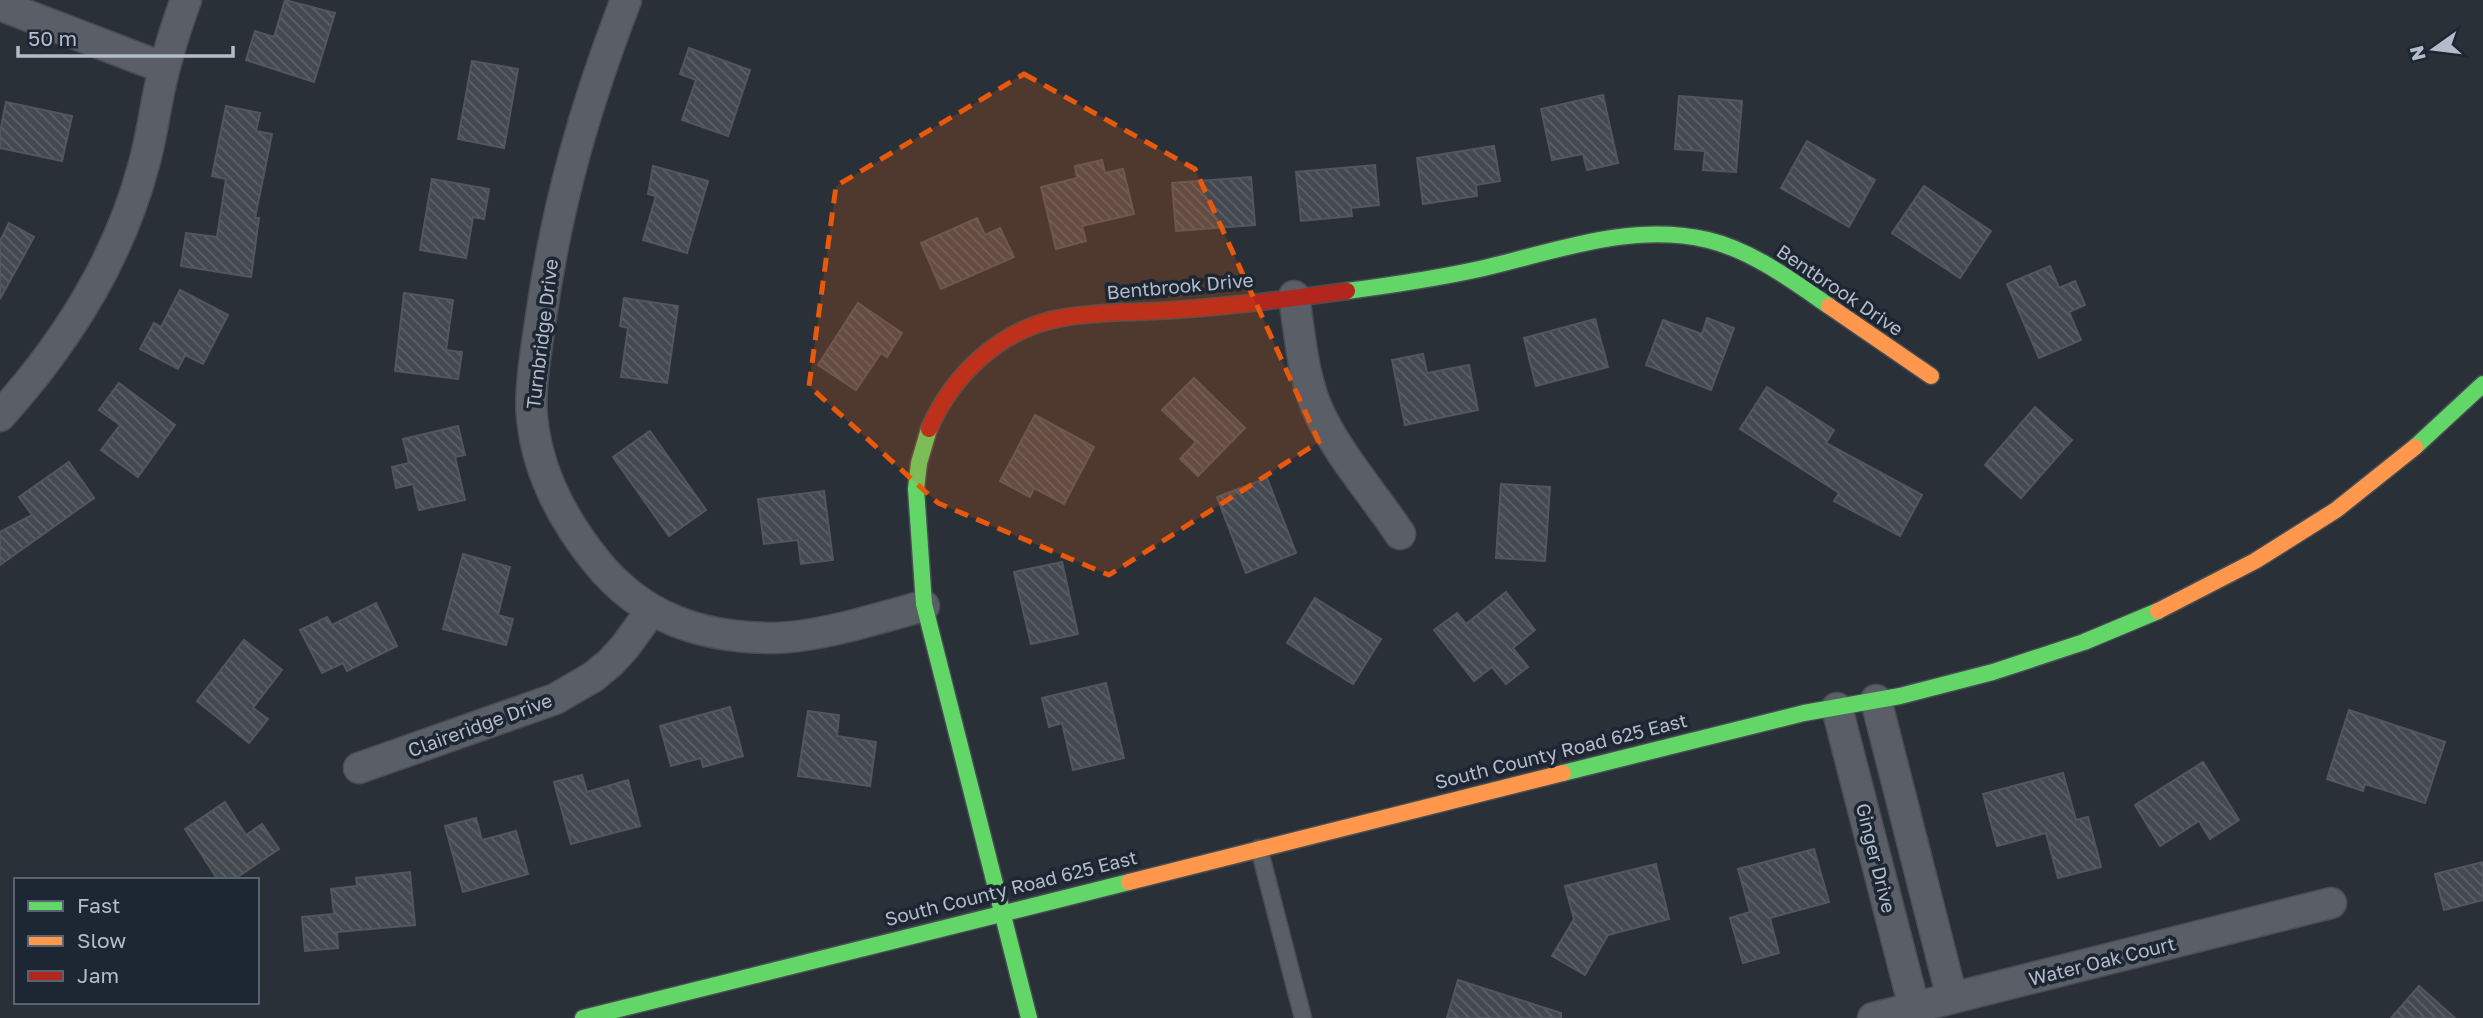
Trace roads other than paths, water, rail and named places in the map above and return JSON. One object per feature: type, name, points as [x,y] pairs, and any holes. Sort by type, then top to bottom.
[{"type":"street","points":[[0,416],[56,347],[107,261],[144,167],[164,68],[186,0]]},
{"type":"street","name":"Turnbridge Drive","points":[[626,0],[600,68],[560,204],[537,345],[532,416],[539,453],[564,516],[603,570],[628,593],[651,611],[709,631],[742,637],[776,638],[809,634],[924,606]]},
{"type":"street","points":[[0,5],[164,68]]},
{"type":"street","name":"Bentbrook Drive","points":[[1029,1018],[924,606],[913,489],[927,433],[940,407],[976,362],[999,344],[1034,324],[1070,316],[1175,310],[1383,286],[1457,273],[1610,236],[1646,234],[1709,240],[1746,254],[1801,286],[1854,321],[1904,360],[1931,376]]},
{"type":"street","points":[[1294,296],[1308,382],[1320,416],[1343,455],[1400,534]]},
{"type":"street","name":"South County Road 625 East","points":[[583,1018],[1804,713],[1943,687],[2023,664],[2133,623],[2208,588],[2270,553],[2326,518],[2446,422],[2483,384]]},
{"type":"street","name":"Claireridge Drive","points":[[359,768],[555,699],[593,677],[610,663],[651,611]]},
{"type":"street","name":"Ginger Drive","points":[[1876,700],[1952,998]]},
{"type":"street","name":"Ginger Drive","points":[[1838,708],[1914,1007]]},
{"type":"street","name":"Water Oak Court","points":[[1873,1018],[2331,904]]},
{"type":"lane","points":[[1259,848],[1303,1018]]}]
